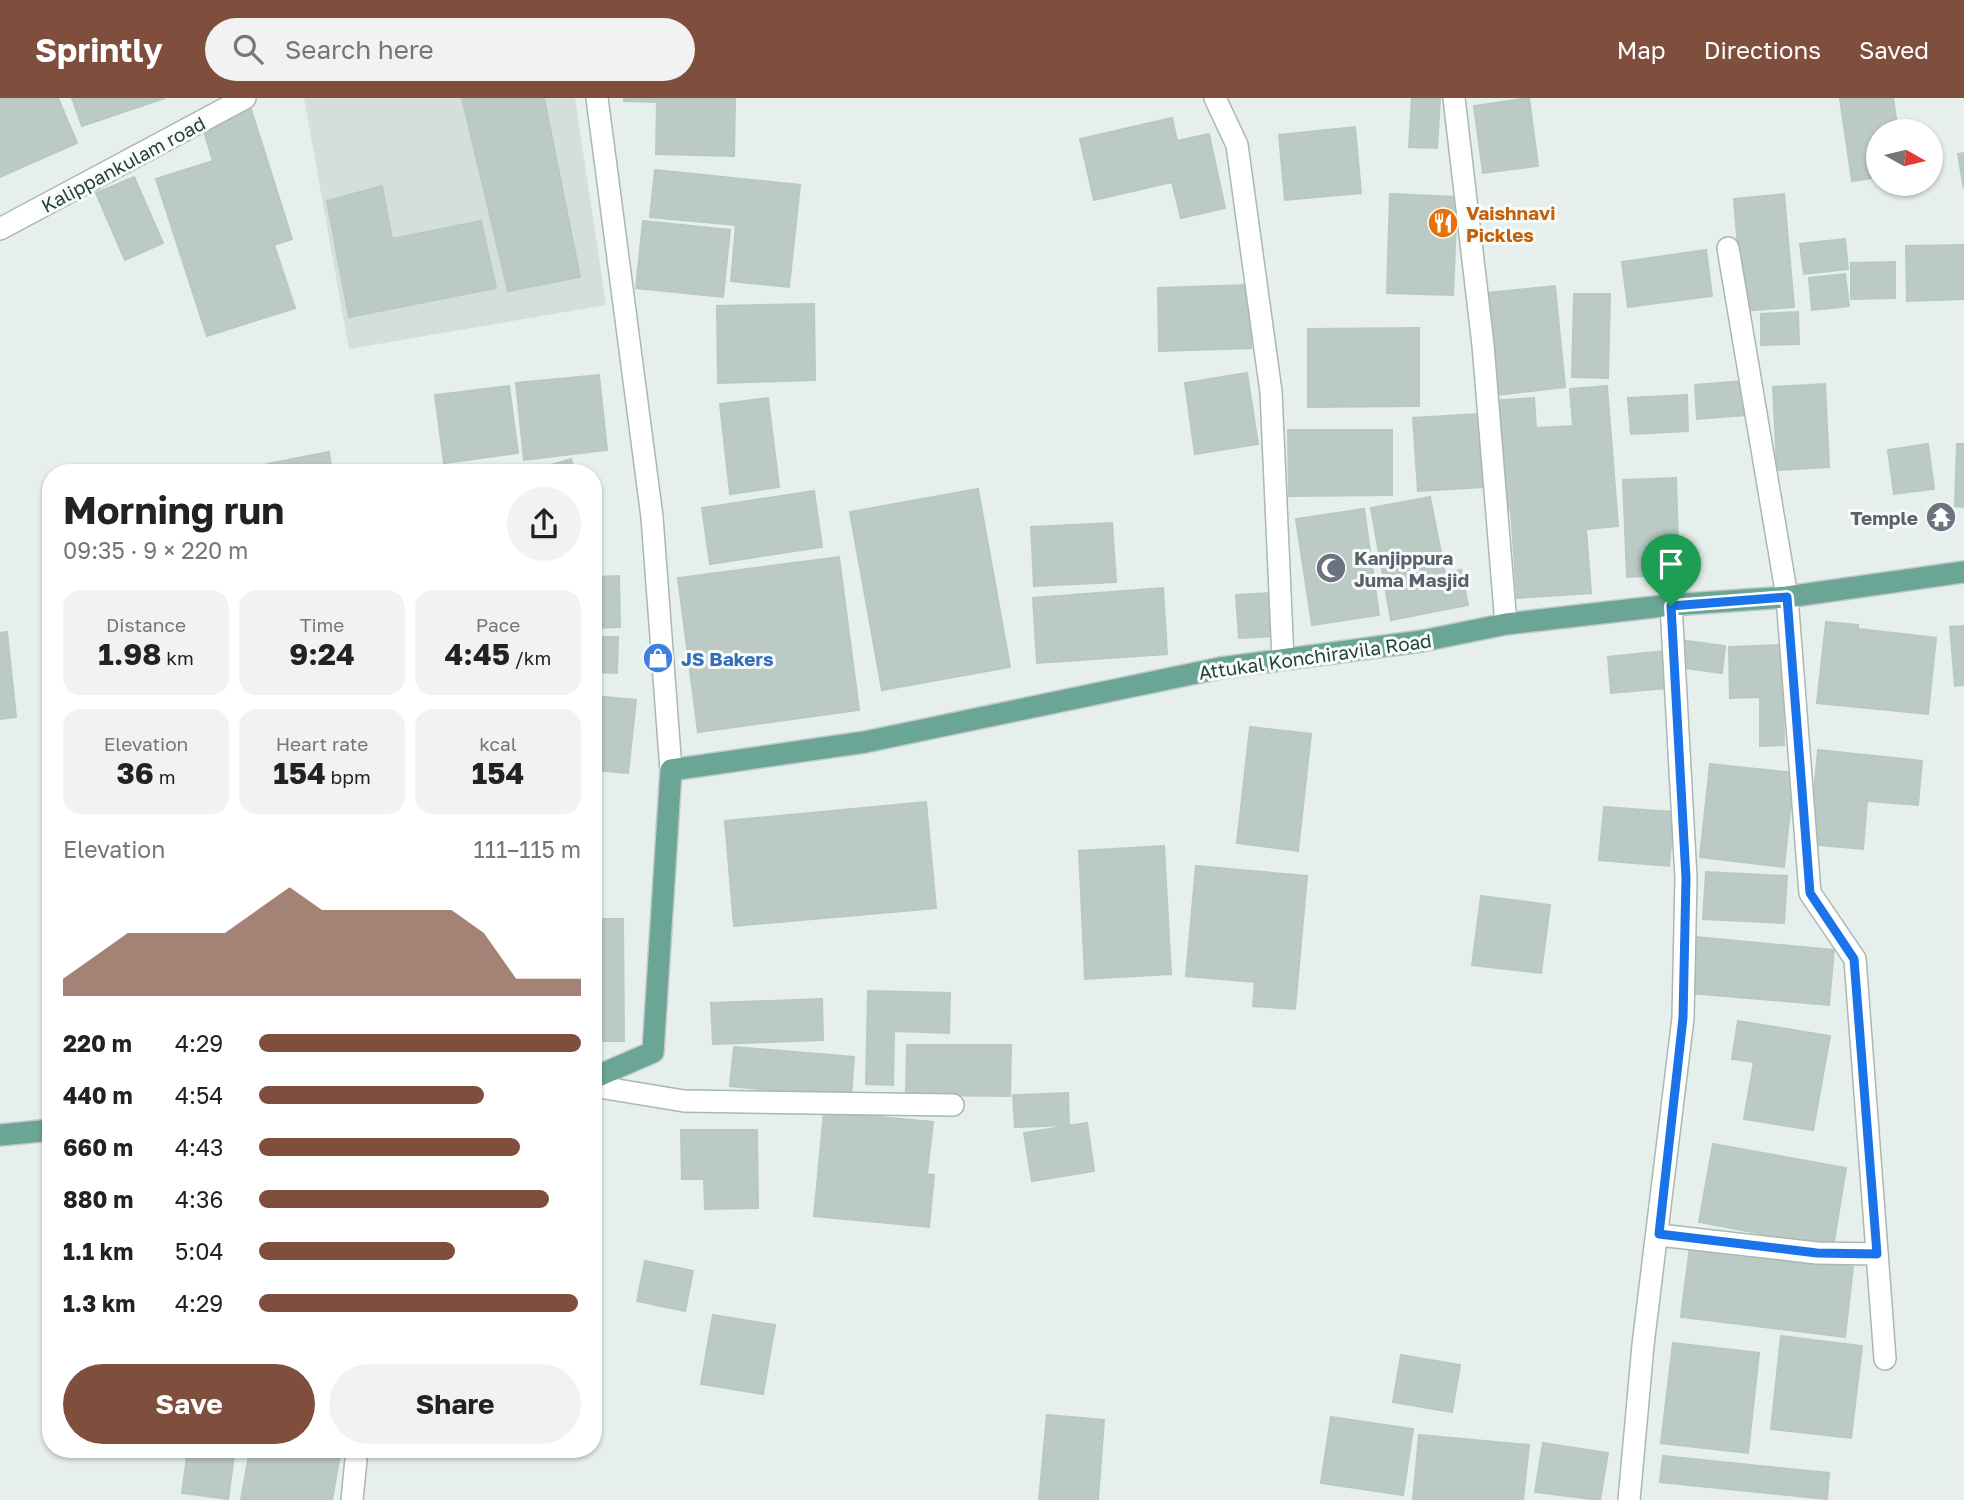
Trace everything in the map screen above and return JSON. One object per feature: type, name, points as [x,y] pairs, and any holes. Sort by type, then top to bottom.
[{"type":"main road","name":"Attukal Konchiravila Road","points":[[671,770],[864,741],[1177,677],[1283,659],[1422,641],[1506,624],[1671,606],[1787,597],[1964,572]]},
{"type":"main road","points":[[602,1074],[653,1052],[671,770]]},
{"type":"main road","points":[[0,1135],[42,1131]]},
{"type":"street","name":"Kalippankulam road","points":[[0,229],[246,98]]},
{"type":"street","points":[[597,98],[652,517],[671,770]]},
{"type":"street","points":[[1215,98],[1237,145],[1271,392],[1283,659]]},
{"type":"street","points":[[1454,98],[1483,345],[1506,624]]},
{"type":"street","points":[[1728,247],[1787,597],[1810,893],[1854,959],[1885,1359]]},
{"type":"street","points":[[1629,1500],[1643,1345],[1659,1234],[1683,1018],[1686,878],[1671,606]]},
{"type":"street","points":[[602,1087],[684,1101],[953,1105]]},
{"type":"street","points":[[1659,1234],[1817,1253],[1877,1254]]},
{"type":"street","points":[[352,1500],[356,1458]]},
{"type":"shaded area","points":[[304,98],[575,98],[606,305],[349,349]]},
{"type":"building","points":[[0,98],[58,98],[77,143],[0,177]]},
{"type":"building","points":[[72,98],[165,98],[82,126]]},
{"type":"building","points":[[462,98],[544,98],[580,277],[508,291]]},
{"type":"building","points":[[624,98],[735,98],[734,156],[656,154],[657,102],[624,101]]},
{"type":"building","points":[[1412,98],[1440,98],[1437,148],[1409,147]]},
{"type":"building","points":[[1529,98],[1538,166],[1483,173],[1474,106]]},
{"type":"building","points":[[1893,98],[1896,119],[1866,119],[1866,179],[1852,181],[1840,99]]},
{"type":"building","points":[[250,106],[292,239],[274,245],[295,308],[207,336],[156,179],[213,161],[201,122]]},
{"type":"building","points":[[1172,118],[1177,141],[1209,134],[1225,208],[1181,218],[1172,182],[1094,200],[1080,139]]},
{"type":"building","points":[[1355,127],[1361,193],[1285,200],[1279,135]]},
{"type":"building","points":[[1964,153],[1964,189],[1958,154]]},
{"type":"building","points":[[655,170],[800,185],[789,287],[731,281],[736,225],[650,217]]},
{"type":"building","points":[[134,177],[163,243],[125,260],[96,193]]},
{"type":"building","points":[[382,186],[392,239],[481,221],[496,288],[349,317],[327,201]]},
{"type":"building","points":[[1390,194],[1457,197],[1453,295],[1387,293]]},
{"type":"building","points":[[1784,194],[1794,307],[1743,311],[1734,199]]},
{"type":"building","points":[[643,221],[730,230],[723,297],[636,288]]},
{"type":"building","points":[[1845,239],[1848,269],[1804,274],[1800,244]]},
{"type":"building","points":[[1964,245],[1964,299],[1907,301],[1906,246]]},
{"type":"building","points":[[1706,250],[1712,296],[1628,307],[1622,262]]},
{"type":"building","points":[[1895,262],[1895,298],[1851,299],[1851,263]]},
{"type":"building","points":[[1845,274],[1849,306],[1812,310],[1809,278]]},
{"type":"building","points":[[1249,285],[1251,348],[1159,351],[1158,288]]},
{"type":"building","points":[[1555,286],[1565,387],[1497,395],[1487,293]]},
{"type":"building","points":[[1574,294],[1610,294],[1608,378],[1572,377]]},
{"type":"building","points":[[814,304],[815,380],[718,383],[717,306]]},
{"type":"building","points":[[1798,312],[1799,344],[1761,345],[1761,314]]},
{"type":"building","points":[[1419,328],[1419,406],[1308,407],[1308,329]]},
{"type":"building","points":[[1247,373],[1258,444],[1195,454],[1185,383]]},
{"type":"building","points":[[599,375],[607,450],[524,460],[516,383]]},
{"type":"building","points":[[1743,381],[1746,415],[1697,419],[1695,385]]},
{"type":"building","points":[[1825,384],[1829,467],[1777,470],[1773,387]]},
{"type":"building","points":[[509,386],[518,453],[444,463],[435,395]]},
{"type":"building","points":[[1607,386],[1618,526],[1586,529],[1591,593],[1517,598],[1511,510],[1500,511],[1492,401],[1534,398],[1536,428],[1573,426],[1570,389]]},
{"type":"building","points":[[1687,395],[1688,431],[1631,434],[1628,398]]},
{"type":"building","points":[[768,398],[779,487],[730,494],[720,404]]},
{"type":"building","points":[[1478,414],[1483,487],[1418,491],[1413,418]]},
{"type":"building","points":[[1288,430],[1392,430],[1392,495],[1289,496]]},
{"type":"building","points":[[1928,444],[1934,489],[1894,494],[1888,450]]},
{"type":"building","points":[[1957,444],[1964,444],[1964,507],[1955,506]]},
{"type":"building","points":[[329,452],[331,464],[267,464]]},
{"type":"building","points":[[571,459],[573,464],[554,464]]},
{"type":"building","points":[[1676,478],[1679,574],[1627,577],[1623,480]]},
{"type":"building","points":[[978,489],[1010,667],[882,690],[850,512]]},
{"type":"building","points":[[814,491],[822,547],[710,564],[702,508]]},
{"type":"building","points":[[1430,497],[1445,573],[1461,570],[1468,605],[1391,620],[1371,508]]},
{"type":"building","points":[[1364,509],[1379,615],[1312,625],[1296,519]]},
{"type":"building","points":[[1112,523],[1116,582],[1034,586],[1031,527]]},
{"type":"building","points":[[839,557],[859,710],[698,732],[678,578]]},
{"type":"building","points":[[619,576],[620,627],[602,628],[602,577]]},
{"type":"building","points":[[1163,588],[1167,654],[1037,663],[1033,598]]},
{"type":"building","points":[[1274,593],[1277,636],[1239,638],[1236,595]]},
{"type":"building","points":[[1826,622],[1858,625],[1858,629],[1936,638],[1928,714],[1817,703]]},
{"type":"building","points":[[1964,626],[1964,685],[1955,686],[1950,627]]},
{"type":"building","points":[[7,632],[16,717],[0,719],[0,633]]},
{"type":"building","points":[[602,637],[618,637],[617,673],[602,672]]},
{"type":"building","points":[[1680,640],[1725,646],[1722,673],[1677,667]]},
{"type":"building","points":[[1782,645],[1784,745],[1760,746],[1760,697],[1730,698],[1729,647]]},
{"type":"building","points":[[1664,651],[1667,688],[1611,693],[1608,657]]},
{"type":"building","points":[[602,697],[636,700],[628,773],[602,771]]},
{"type":"building","points":[[1250,727],[1311,734],[1298,851],[1237,843]]},
{"type":"building","points":[[1818,750],[1922,761],[1918,805],[1867,801],[1863,849],[1809,844]]},
{"type":"building","points":[[1710,764],[1794,773],[1784,867],[1700,857]]},
{"type":"building","points":[[926,802],[936,908],[734,926],[725,821]]},
{"type":"building","points":[[1604,807],[1674,812],[1669,866],[1599,860]]},
{"type":"building","points":[[1164,846],[1171,974],[1085,979],[1079,851]]},
{"type":"building","points":[[1196,866],[1307,876],[1295,1009],[1253,1006],[1255,982],[1186,976]]},
{"type":"building","points":[[1706,872],[1787,876],[1784,923],[1703,919]]},
{"type":"building","points":[[1481,896],[1550,905],[1541,973],[1472,965]]},
{"type":"building","points":[[602,919],[623,919],[624,1041],[602,1041]]},
{"type":"building","points":[[1695,937],[1834,950],[1829,1005],[1690,993]]},
{"type":"building","points":[[868,991],[950,993],[949,1033],[894,1031],[893,1085],[866,1084]]},
{"type":"building","points":[[822,999],[823,1040],[713,1044],[711,1003]]},
{"type":"building","points":[[1738,1021],[1830,1036],[1813,1130],[1744,1119],[1754,1062],[1732,1059]]},
{"type":"building","points":[[907,1045],[1011,1045],[1010,1096],[906,1095]]},
{"type":"building","points":[[734,1047],[854,1057],[851,1098],[730,1086]]},
{"type":"building","points":[[1068,1093],[1069,1125],[1015,1127],[1013,1095]]},
{"type":"building","points":[[824,1112],[933,1122],[927,1174],[934,1175],[929,1227],[814,1216]]},
{"type":"building","points":[[1087,1123],[1094,1171],[1032,1181],[1024,1133]]},
{"type":"building","points":[[681,1130],[757,1130],[758,1208],[705,1209],[704,1179],[682,1179]]},
{"type":"building","points":[[1713,1144],[1846,1168],[1833,1247],[1699,1222]]},
{"type":"building","points":[[1690,1246],[1853,1267],[1845,1337],[1681,1317]]},
{"type":"building","points":[[645,1261],[693,1271],[685,1311],[637,1301]]},
{"type":"building","points":[[713,1315],[775,1325],[763,1394],[701,1384]]},
{"type":"building","points":[[1781,1336],[1862,1346],[1851,1438],[1771,1429]]},
{"type":"building","points":[[1673,1343],[1759,1353],[1748,1453],[1661,1443]]},
{"type":"building","points":[[1401,1355],[1460,1365],[1452,1412],[1393,1402]]},
{"type":"building","points":[[1047,1415],[1104,1420],[1098,1500],[1039,1500]]},
{"type":"building","points":[[1331,1417],[1413,1429],[1403,1495],[1321,1483]]},
{"type":"building","points":[[1419,1435],[1529,1445],[1523,1500],[1413,1500]]},
{"type":"building","points":[[1543,1443],[1608,1453],[1600,1500],[1535,1492]]},
{"type":"building","points":[[1663,1456],[1829,1473],[1827,1499],[1660,1482]]},
{"type":"building","points":[[187,1458],[234,1458],[228,1499],[182,1493]]},
{"type":"building","points":[[248,1458],[339,1458],[332,1500],[241,1500]]},
{"type":"place","name":"Vaishnavi Pickles","points":[[1443,223]]},
{"type":"place","name":"Temple","points":[[1941,517]]},
{"type":"place","name":"Kanjippura Juma Masjid","points":[[1331,568]]},
{"type":"place","name":"JS Bakers","points":[[658,658]]},
{"type":"route","points":[[1787,597],[1810,893],[1854,959],[1877,1254],[1817,1253],[1659,1234],[1683,1018],[1686,878],[1671,606],[1787,597]]}]
